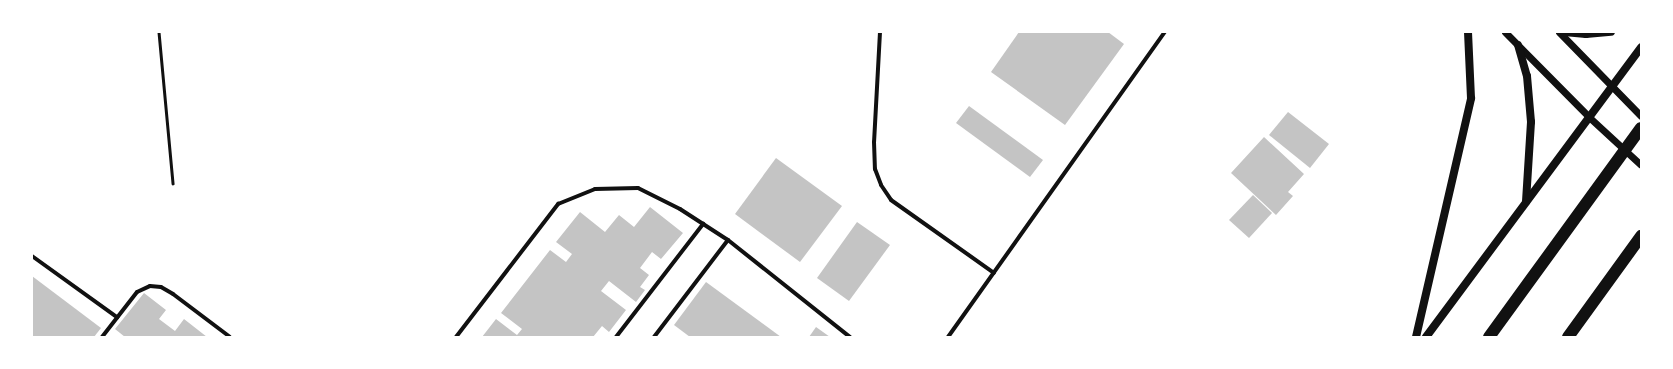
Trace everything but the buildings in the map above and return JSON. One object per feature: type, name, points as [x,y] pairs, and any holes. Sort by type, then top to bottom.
[{"type":"highway","points":[[1489,337],[1641,128]]},
{"type":"highway","points":[[1568,337],[1641,236]]},
{"type":"main road","points":[[1416,337],[1471,98],[1468,32]]},
{"type":"main road","points":[[1564,32],[1586,34],[1611,32]]},
{"type":"main road","points":[[1518,45],[1527,76],[1531,122],[1526,203]]},
{"type":"main road","points":[[1426,337],[1590,118],[1641,47]]},
{"type":"street","points":[[880,32],[876,61],[874,142],[875,169],[881,184],[891,200],[994,273]]},
{"type":"street","points":[[948,337],[1165,32]]},
{"type":"street","points":[[1505,32],[1590,118],[1641,165]]},
{"type":"street","points":[[1559,32],[1641,116]]},
{"type":"street","points":[[456,337],[558,204],[595,189],[638,188],[680,209],[728,240],[850,337]]},
{"type":"street","points":[[616,337],[703,224]]},
{"type":"street","points":[[654,337],[728,240]]},
{"type":"street","points":[[32,256],[117,317]]},
{"type":"street","points":[[102,337],[137,292],[150,286],[161,287],[173,294],[230,337]]},
{"type":"path","points":[[158,32],[173,184]]}]
